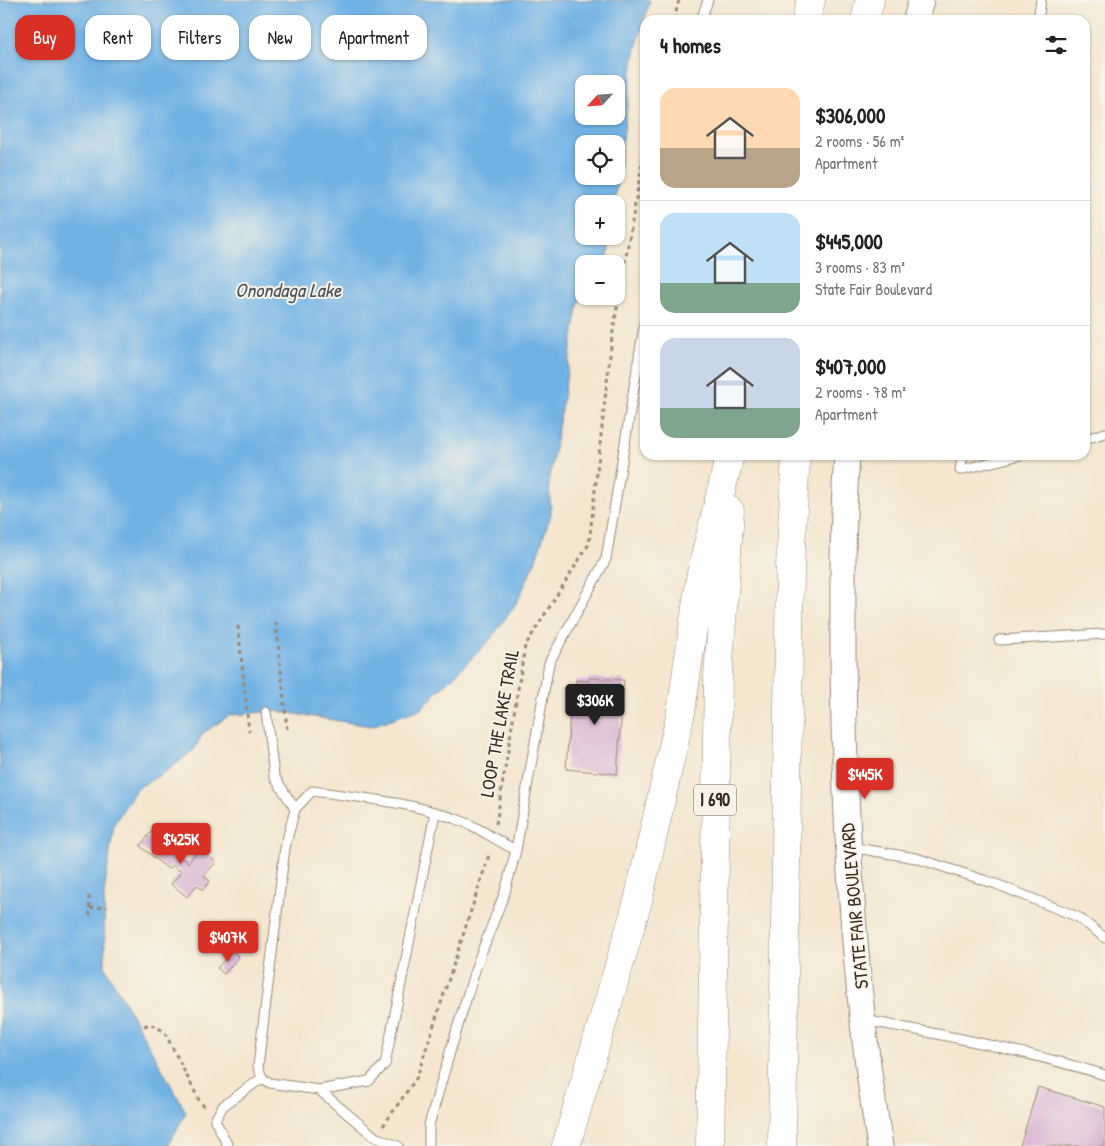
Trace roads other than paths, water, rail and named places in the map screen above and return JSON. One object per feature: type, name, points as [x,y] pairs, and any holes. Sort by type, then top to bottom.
[{"type":"highway","points":[[807,15],[811,0]]},
{"type":"highway","points":[[866,15],[870,0]]},
{"type":"highway","points":[[566,1146],[638,902],[681,712],[701,573],[729,460]]},
{"type":"highway","name":"I 690","points":[[710,1146],[718,676],[735,460]]},
{"type":"highway","points":[[782,1146],[790,566],[796,460]]},
{"type":"main road","points":[[917,15],[921,0]]},
{"type":"main road","name":"STATE FAIR BOULEVARD","points":[[847,460],[843,520],[843,755],[847,846],[863,1020],[880,1146]]},
{"type":"lane","points":[[703,15],[708,0]]},
{"type":"lane","points":[[1039,15],[1041,0]]},
{"type":"lane","points":[[430,1146],[429,1125],[450,1052],[477,964],[505,892],[516,850],[549,663],[606,559],[640,351]]},
{"type":"lane","points":[[1090,438],[1105,434]]},
{"type":"lane","points":[[962,460],[960,470],[1001,460]]},
{"type":"lane","points":[[999,640],[1105,634]]},
{"type":"lane","points":[[266,712],[274,776],[295,809]]},
{"type":"lane","points":[[435,813],[385,1064],[369,1081],[319,1090],[270,1083],[262,1078],[258,1066],[284,856],[295,809],[312,791],[415,806],[435,813],[469,825],[494,840],[516,850]]},
{"type":"lane","points":[[847,846],[916,858],[996,884],[1078,917],[1105,938]]},
{"type":"lane","points":[[863,1020],[954,1036],[1056,1060],[1105,1075]]},
{"type":"lane","points":[[228,1146],[215,1120],[223,1106],[262,1078]]},
{"type":"lane","points":[[319,1090],[375,1137],[398,1146]]},
{"type":"water","name":"Onondaga Lake","points":[[0,0],[650,0],[646,15],[640,15],[640,35],[634,56],[625,123],[625,75],[575,75],[575,125],[625,125],[623,135],[575,135],[575,185],[617,185],[615,195],[575,195],[575,245],[609,245],[608,255],[575,255],[575,305],[578,305],[549,483],[551,514],[534,565],[517,602],[490,640],[421,709],[371,726],[277,711],[230,715],[203,733],[194,750],[165,772],[136,789],[114,824],[104,894],[105,967],[186,1112],[168,1146],[0,1146]]}]
